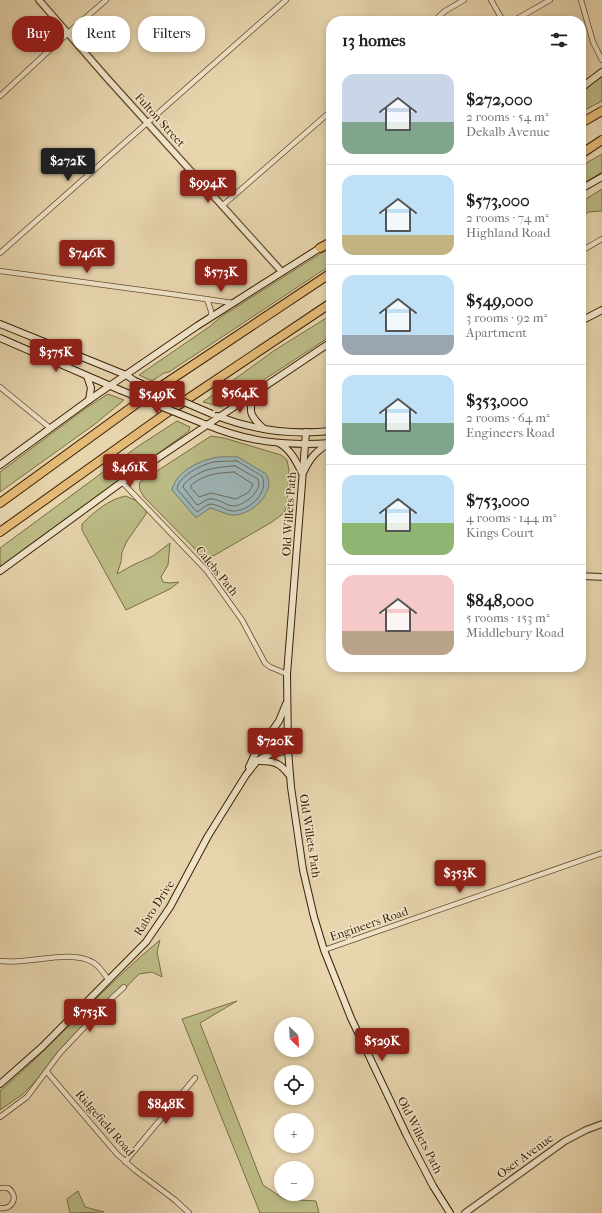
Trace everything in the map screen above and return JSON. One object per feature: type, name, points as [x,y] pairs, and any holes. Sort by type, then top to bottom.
[{"type":"highway","points":[[586,117],[602,109]]},
{"type":"highway","points":[[586,120],[602,109]]},
{"type":"highway","points":[[586,150],[602,140]]},
{"type":"highway","points":[[320,248],[326,244]]},
{"type":"highway","points":[[0,503],[154,391],[326,276]]},
{"type":"highway","points":[[0,533],[17,519],[168,412],[326,306]]},
{"type":"main road","points":[[586,84],[602,72]]},
{"type":"main road","points":[[586,186],[602,177]]},
{"type":"main road","points":[[0,465],[89,400],[211,317],[320,248]]},
{"type":"main road","points":[[586,318],[602,310]]},
{"type":"main road","points":[[0,324],[126,376],[219,417],[251,427],[264,429],[306,432],[326,431]]},
{"type":"main road","points":[[0,338],[110,386],[223,432],[237,436],[278,442],[305,444],[326,443]]},
{"type":"main road","points":[[0,571],[122,482],[205,424],[219,417],[326,345]]},
{"type":"main road","points":[[87,376],[91,388],[89,400]]},
{"type":"main road","points":[[254,394],[250,410],[254,420],[264,429]]},
{"type":"main road","name":"Old Willets Path","points":[[306,432],[287,674],[287,701],[290,776],[307,893],[324,950],[346,1007],[407,1136],[433,1186],[450,1213]]},
{"type":"main road","points":[[278,442],[286,447],[303,474]]},
{"type":"main road","points":[[303,474],[310,460],[318,451],[326,446]]},
{"type":"main road","points":[[246,775],[254,756],[279,721],[287,701]]},
{"type":"main road","name":"Rabro Drive","points":[[0,1084],[42,1047],[146,942],[174,900],[212,828],[246,775],[257,761],[270,754],[288,750]]},
{"type":"main road","points":[[257,761],[270,761],[278,763],[290,776]]},
{"type":"street","name":"Fulton Street","points":[[39,0],[282,272]]},
{"type":"street","points":[[0,96],[106,0]]},
{"type":"street","points":[[0,253],[286,0]]},
{"type":"street","points":[[440,16],[464,0]]},
{"type":"street","points":[[491,0],[500,16]]},
{"type":"street","points":[[523,16],[550,0]]},
{"type":"street","points":[[582,0],[593,42],[602,60]]},
{"type":"street","points":[[222,206],[326,114]]},
{"type":"street","points":[[586,248],[602,239]]},
{"type":"street","points":[[0,272],[233,303]]},
{"type":"street","points":[[207,299],[211,311],[211,317]]},
{"type":"street","points":[[0,387],[50,428]]},
{"type":"street","name":"Calebs Path","points":[[122,482],[208,572],[242,620],[265,662],[270,667],[287,674]]},
{"type":"street","points":[[586,576],[602,577]]},
{"type":"street","name":"Engineers Road","points":[[324,950],[602,853]]},
{"type":"street","points":[[0,961],[11,962],[67,956],[82,958],[94,963],[108,979]]},
{"type":"street","points":[[0,1117],[27,1097],[60,1053],[110,999],[124,987]]},
{"type":"street","name":"Ridgefield Road","points":[[47,1072],[125,1162],[175,1200],[189,1213]]},
{"type":"street","points":[[125,1162],[195,1078]]},
{"type":"street","name":"Oser Avenue","points":[[465,1213],[565,1141],[586,1130],[602,1124]]},
{"type":"street","points":[[0,1188],[8,1188],[13,1193],[14,1197],[10,1206],[7,1208],[0,1208]]},
{"type":"green space","points":[[602,75],[602,101],[586,109],[586,87]]},
{"type":"green space","points":[[602,154],[602,172],[586,182],[586,163]]},
{"type":"green space","points":[[602,189],[602,211],[586,213],[586,199]]},
{"type":"green space","points":[[326,250],[326,268],[169,372],[164,373],[152,381],[139,375],[209,327],[222,316]]},
{"type":"green space","points":[[326,318],[326,339],[225,405],[221,407],[203,402],[275,350]]},
{"type":"green space","points":[[108,394],[124,400],[95,424],[0,492],[0,472],[86,408]]},
{"type":"green space","points":[[177,421],[190,427],[189,431],[0,568],[0,548],[137,447]]},
{"type":"green space","points":[[211,436],[224,438],[281,455],[287,460],[289,470],[287,506],[284,513],[272,522],[215,555],[204,558],[144,497],[140,490],[139,484]]},
{"type":"green space","points":[[126,496],[139,502],[146,510],[146,514],[127,541],[122,552],[121,562],[117,574],[153,556],[170,543],[168,565],[161,577],[163,582],[179,582],[170,589],[126,610],[82,530],[82,524],[108,503]]},
{"type":"green space","points":[[160,940],[157,952],[162,977],[152,972],[139,974],[23,1094],[0,1110],[0,1091],[41,1054],[139,958]]},
{"type":"green space","points":[[237,1001],[200,1023],[263,1185],[274,1192],[274,1201],[316,1201],[319,1213],[260,1213],[182,1019]]},
{"type":"green space","points":[[78,1191],[85,1207],[104,1212],[70,1213],[67,1199]]},
{"type":"water","points":[[219,457],[238,457],[266,474],[269,483],[268,489],[261,501],[250,510],[237,515],[231,515],[210,508],[195,517],[172,490],[178,478],[194,465],[207,460]]}]
